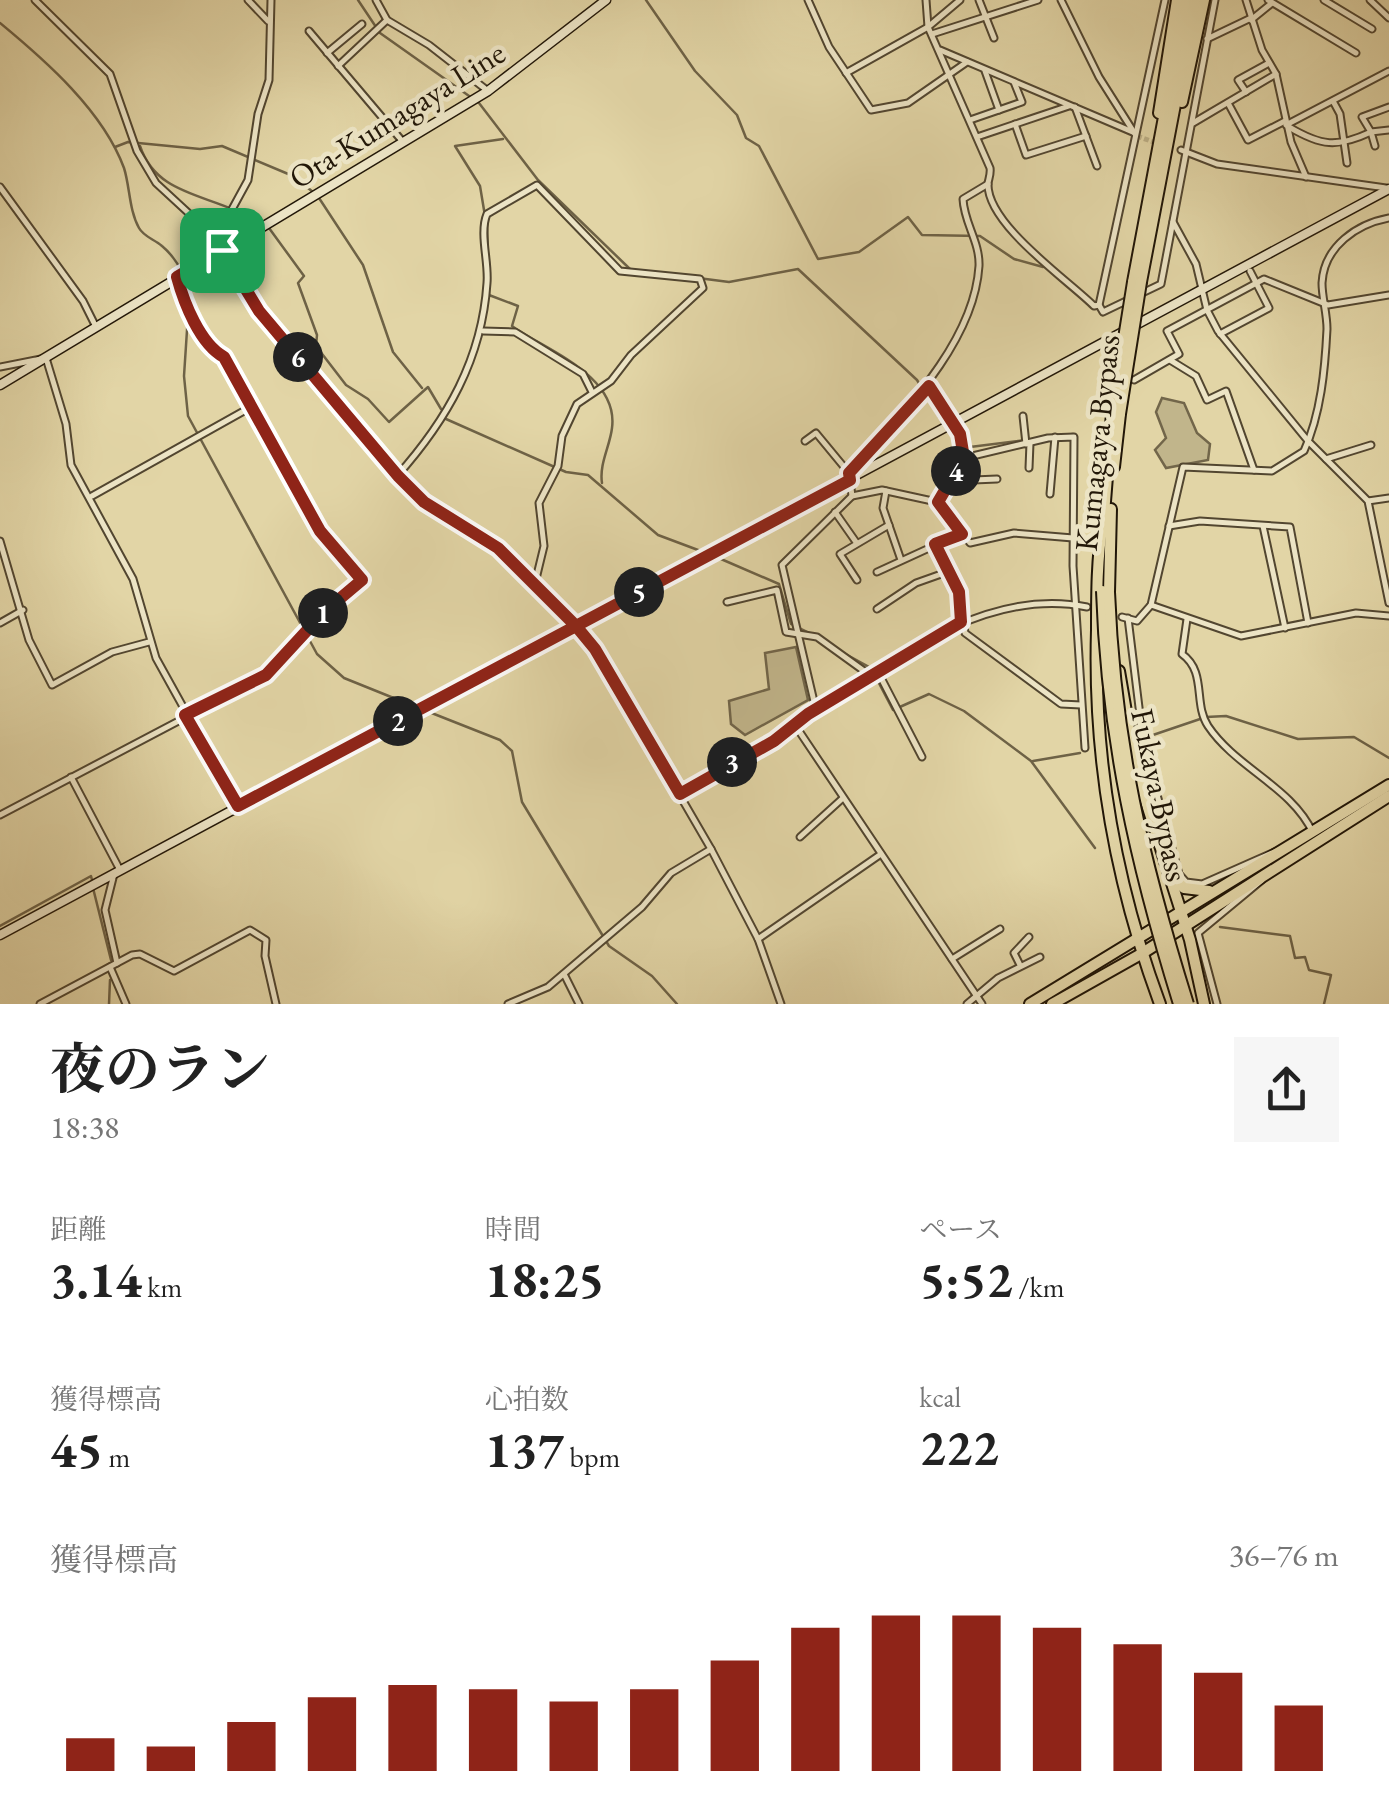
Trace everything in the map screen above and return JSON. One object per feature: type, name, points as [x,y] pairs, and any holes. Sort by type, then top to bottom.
[{"type":"highway","points":[[1152,193],[1158,115],[1177,0]]},
{"type":"highway","name":"Kumagaya Bypass","points":[[1186,0],[1116,414],[1103,523],[1105,592],[1136,770],[1185,925],[1204,1004]]},
{"type":"highway","name":"Kumagaya Bypass","points":[[1138,282],[1179,150],[1194,0]]},
{"type":"highway","points":[[1179,150],[1204,0]]},
{"type":"highway","name":"Kumagaya Bypass","points":[[1105,592],[1116,414]]},
{"type":"highway","points":[[1103,523],[1098,549],[1096,716],[1102,787],[1135,937],[1157,1002]]},
{"type":"highway","name":"Fukaya Bypass","points":[[1105,592],[1107,701],[1122,799],[1179,1004]]},
{"type":"highway","name":"Fukaya Bypass","points":[[1105,592],[1114,699],[1130,797],[1188,1004]]},
{"type":"highway","points":[[1052,1004],[1141,954],[1389,785]]},
{"type":"highway","points":[[1030,1004],[1212,890],[1389,796]]},
{"type":"highway","points":[[1167,872],[1184,888],[1212,890]]},
{"type":"street","points":[[35,0],[110,74],[120,93],[132,139],[156,183],[208,231],[259,311],[398,476],[424,502],[498,548],[595,649],[712,849],[758,939],[781,1004]]},
{"type":"street","points":[[248,0],[270,24]]},
{"type":"street","points":[[208,231],[236,204],[251,164],[269,80],[271,0]]},
{"type":"street","points":[[376,0],[386,20],[429,44],[488,91]]},
{"type":"street","name":"Ota-Kumagaya Line","points":[[0,385],[488,91],[606,0]]},
{"type":"street","points":[[808,0],[846,74],[871,110],[897,108],[966,62]]},
{"type":"street","points":[[926,0],[928,26],[990,168],[988,184],[997,206],[1031,250],[1094,306],[1099,304]]},
{"type":"street","points":[[846,74],[928,26],[960,0]]},
{"type":"street","points":[[978,0],[994,38]]},
{"type":"street","points":[[932,34],[1038,0]]},
{"type":"street","points":[[1061,0],[1099,77],[1136,134]]},
{"type":"street","points":[[1165,0],[1099,304],[1103,312],[1160,284],[1173,222],[1179,150],[1194,123],[1215,0]]},
{"type":"street","points":[[1246,0],[1276,74],[1286,123],[1306,176]]},
{"type":"street","points":[[1324,0],[1372,29]]},
{"type":"street","points":[[1370,0],[1386,7],[1389,18]]},
{"type":"street","points":[[1207,40],[1251,19],[1272,1],[1356,53]]},
{"type":"street","points":[[338,66],[386,20]]},
{"type":"street","points":[[328,53],[362,24]]},
{"type":"street","points":[[308,31],[404,142]]},
{"type":"street","points":[[940,50],[1136,134]]},
{"type":"street","points":[[1246,92],[1238,80],[1269,63]]},
{"type":"street","points":[[984,68],[1000,110]]},
{"type":"street","points":[[1194,123],[1276,74]]},
{"type":"street","points":[[1228,103],[1248,140],[1388,74]]},
{"type":"street","points":[[970,120],[1022,102],[1014,82]]},
{"type":"street","points":[[1333,100],[1347,163]]},
{"type":"street","points":[[977,137],[1073,106]]},
{"type":"street","points":[[1073,106],[1097,166]]},
{"type":"street","points":[[1375,146],[1362,117],[1389,107]]},
{"type":"street","points":[[1286,123],[1322,145],[1344,145],[1370,132],[1389,130]]},
{"type":"street","points":[[1015,124],[1026,155],[1086,136]]},
{"type":"street","points":[[1179,150],[1218,164],[1389,189]]},
{"type":"street","points":[[398,476],[441,419],[468,372],[482,331],[488,270],[486,216],[537,184],[620,271],[700,279],[703,288],[601,387],[577,404],[567,423],[557,468],[538,508],[544,546],[534,583]]},
{"type":"street","points":[[850,477],[928,387],[976,287],[979,261],[963,199],[988,184]]},
{"type":"street","points":[[0,186],[83,301],[96,327]]},
{"type":"street","points":[[0,935],[1389,189]]},
{"type":"street","points":[[1280,851],[1278,847],[1202,884],[1186,882],[1179,874],[1144,748],[1125,618],[1144,618],[1151,605],[1184,467],[1272,471],[1304,450],[1320,397],[1328,305],[1322,283],[1336,247],[1353,230],[1389,218]]},
{"type":"street","points":[[1173,222],[1196,264],[1207,310],[1220,334],[1308,441],[1368,501],[1389,602]]},
{"type":"street","points":[[1220,334],[1269,308],[1250,272]]},
{"type":"street","points":[[0,815],[266,675],[324,612],[362,580],[320,531],[224,357],[215,352],[185,306],[180,275]]},
{"type":"street","points":[[1134,380],[1180,354],[1167,331],[1256,283],[1272,279],[1307,300],[1328,305],[1389,296]]},
{"type":"street","points":[[482,331],[515,332],[583,374],[593,391]]},
{"type":"street","points":[[0,367],[46,358],[66,424],[72,466],[92,496],[133,579],[149,642],[185,715],[238,806]]},
{"type":"street","points":[[1170,360],[1196,376],[1206,400],[1226,391],[1254,470]]},
{"type":"street","points":[[928,387],[955,425],[964,458]]},
{"type":"street","points":[[92,496],[251,407]]},
{"type":"street","points":[[1023,416],[1029,468]]},
{"type":"street","points":[[805,442],[816,433],[850,477],[852,496]]},
{"type":"street","points":[[938,502],[964,458],[1074,437],[1073,538],[1086,748]]},
{"type":"street","points":[[1050,494],[1055,438]]},
{"type":"street","points":[[1326,459],[1371,445]]},
{"type":"street","points":[[950,480],[998,479]]},
{"type":"street","points":[[816,710],[794,630],[782,565],[852,496],[886,490],[938,502],[970,543],[1014,533],[1073,538]]},
{"type":"street","points":[[886,490],[883,508],[901,560]]},
{"type":"street","points":[[1368,501],[1389,498]]},
{"type":"street","points":[[834,511],[856,542]]},
{"type":"street","points":[[1169,526],[1200,521],[1290,526],[1308,623]]},
{"type":"street","points":[[856,580],[840,554],[889,525]]},
{"type":"street","points":[[1264,526],[1285,628]]},
{"type":"street","points":[[877,572],[962,534]]},
{"type":"street","points":[[0,541],[30,640],[52,685],[112,652],[149,642]]},
{"type":"street","points":[[935,544],[959,592],[965,633],[1061,704],[1081,705]]},
{"type":"street","points":[[877,609],[916,583],[947,572]]},
{"type":"street","points":[[727,602],[777,590],[786,632],[794,630],[817,637],[876,673],[922,757]]},
{"type":"street","points":[[1151,605],[1240,636],[1356,613],[1389,616]]},
{"type":"street","points":[[680,794],[961,622],[1023,607],[1087,607]]},
{"type":"street","points":[[0,622],[24,610]]},
{"type":"street","points":[[1187,620],[1182,654],[1198,674],[1204,718],[1237,760],[1305,816],[1315,836]]},
{"type":"street","points":[[795,725],[980,1001]]},
{"type":"street","points":[[71,777],[117,872],[106,910],[117,963]]},
{"type":"street","points":[[800,836],[843,798]]},
{"type":"street","points":[[508,1004],[564,974],[642,907],[671,872],[712,849]]},
{"type":"street","points":[[758,939],[881,854]]},
{"type":"street","points":[[1217,1004],[1198,934],[1246,897],[1269,870]]},
{"type":"street","points":[[952,959],[1000,929]]},
{"type":"street","points":[[40,1004],[140,954],[174,971],[250,930],[266,940],[276,1004]]},
{"type":"street","points":[[1020,964],[1014,953],[1030,937]]},
{"type":"street","points":[[967,1004],[980,1001],[1020,964],[1040,958]]},
{"type":"street","points":[[110,967],[126,1004]]},
{"type":"street","points":[[564,974],[579,1004]]},
{"type":"street","points":[[525,996],[530,1004]]},
{"type":"shaded area","points":[[1162,398],[1184,403],[1197,433],[1210,444],[1208,460],[1166,468],[1155,450],[1166,438],[1156,412]]},
{"type":"shaded area","points":[[796,647],[808,700],[745,735],[731,724],[729,701],[769,689],[765,653]]},
{"type":"waterway","points":[[358,0],[380,33],[479,103],[538,180],[631,270]]},
{"type":"waterway","points":[[646,0],[695,71],[737,115],[746,138],[759,146],[818,259],[859,252],[908,217],[922,235],[980,236],[1014,259],[1043,267]]},
{"type":"waterway","points":[[0,23],[54,71],[102,127],[124,168],[139,228],[179,266],[188,290],[189,307]]},
{"type":"waterway","points":[[485,216],[480,186],[455,146],[503,139]]},
{"type":"waterway","points":[[115,147],[128,142],[200,149],[222,146],[293,176],[313,192]]},
{"type":"waterway","points":[[140,146],[160,177],[257,223]]},
{"type":"waterway","points":[[319,198],[363,265],[393,352],[422,388]]},
{"type":"waterway","points":[[487,224],[489,295],[518,306],[512,326],[577,366],[604,393],[611,409],[612,428],[602,483]]},
{"type":"waterway","points":[[269,228],[304,276],[298,283],[317,335],[316,346],[346,385],[368,399],[389,422],[428,387],[441,409]]},
{"type":"waterway","points":[[644,271],[729,282],[798,269],[917,380],[939,417],[951,423]]},
{"type":"waterway","points":[[188,315],[184,376],[188,416],[317,654],[344,678],[416,707]]},
{"type":"waterway","points":[[446,419],[566,472],[588,475],[658,535],[706,553]]},
{"type":"waterway","points":[[958,426],[970,447],[1073,434]]},
{"type":"waterway","points":[[714,556],[779,584],[791,624],[826,641]]},
{"type":"waterway","points":[[840,651],[871,668],[893,710],[929,694],[964,711],[1031,761],[1095,848]]},
{"type":"waterway","points":[[424,710],[500,740],[512,751],[522,802],[609,946],[652,976],[677,1004]]},
{"type":"waterway","points":[[1147,737],[1206,717],[1226,716],[1298,739],[1354,737],[1389,758]]},
{"type":"waterway","points":[[1033,761],[1080,753]]},
{"type":"waterway","points":[[0,926],[91,876],[92,880]]},
{"type":"waterway","points":[[93,888],[111,960]]},
{"type":"waterway","points":[[1220,927],[1290,936],[1295,958],[1305,957],[1309,970],[1331,975],[1324,1004]]},
{"type":"waterway","points":[[109,1004],[110,980]]},
{"type":"tunnel","points":[[1137,136],[1159,144]]},
{"type":"route","points":[[222,250],[177,277],[185,306],[215,352],[224,357],[320,531],[362,580],[324,612],[266,675],[185,715],[238,806],[576,626],[585,632],[680,794],[774,741],[808,714],[961,622],[959,592],[955,591],[935,544],[962,534],[938,502],[964,458],[960,434],[929,386],[849,473],[850,480],[576,626],[498,548],[424,502],[398,476],[259,311],[222,250]]}]
